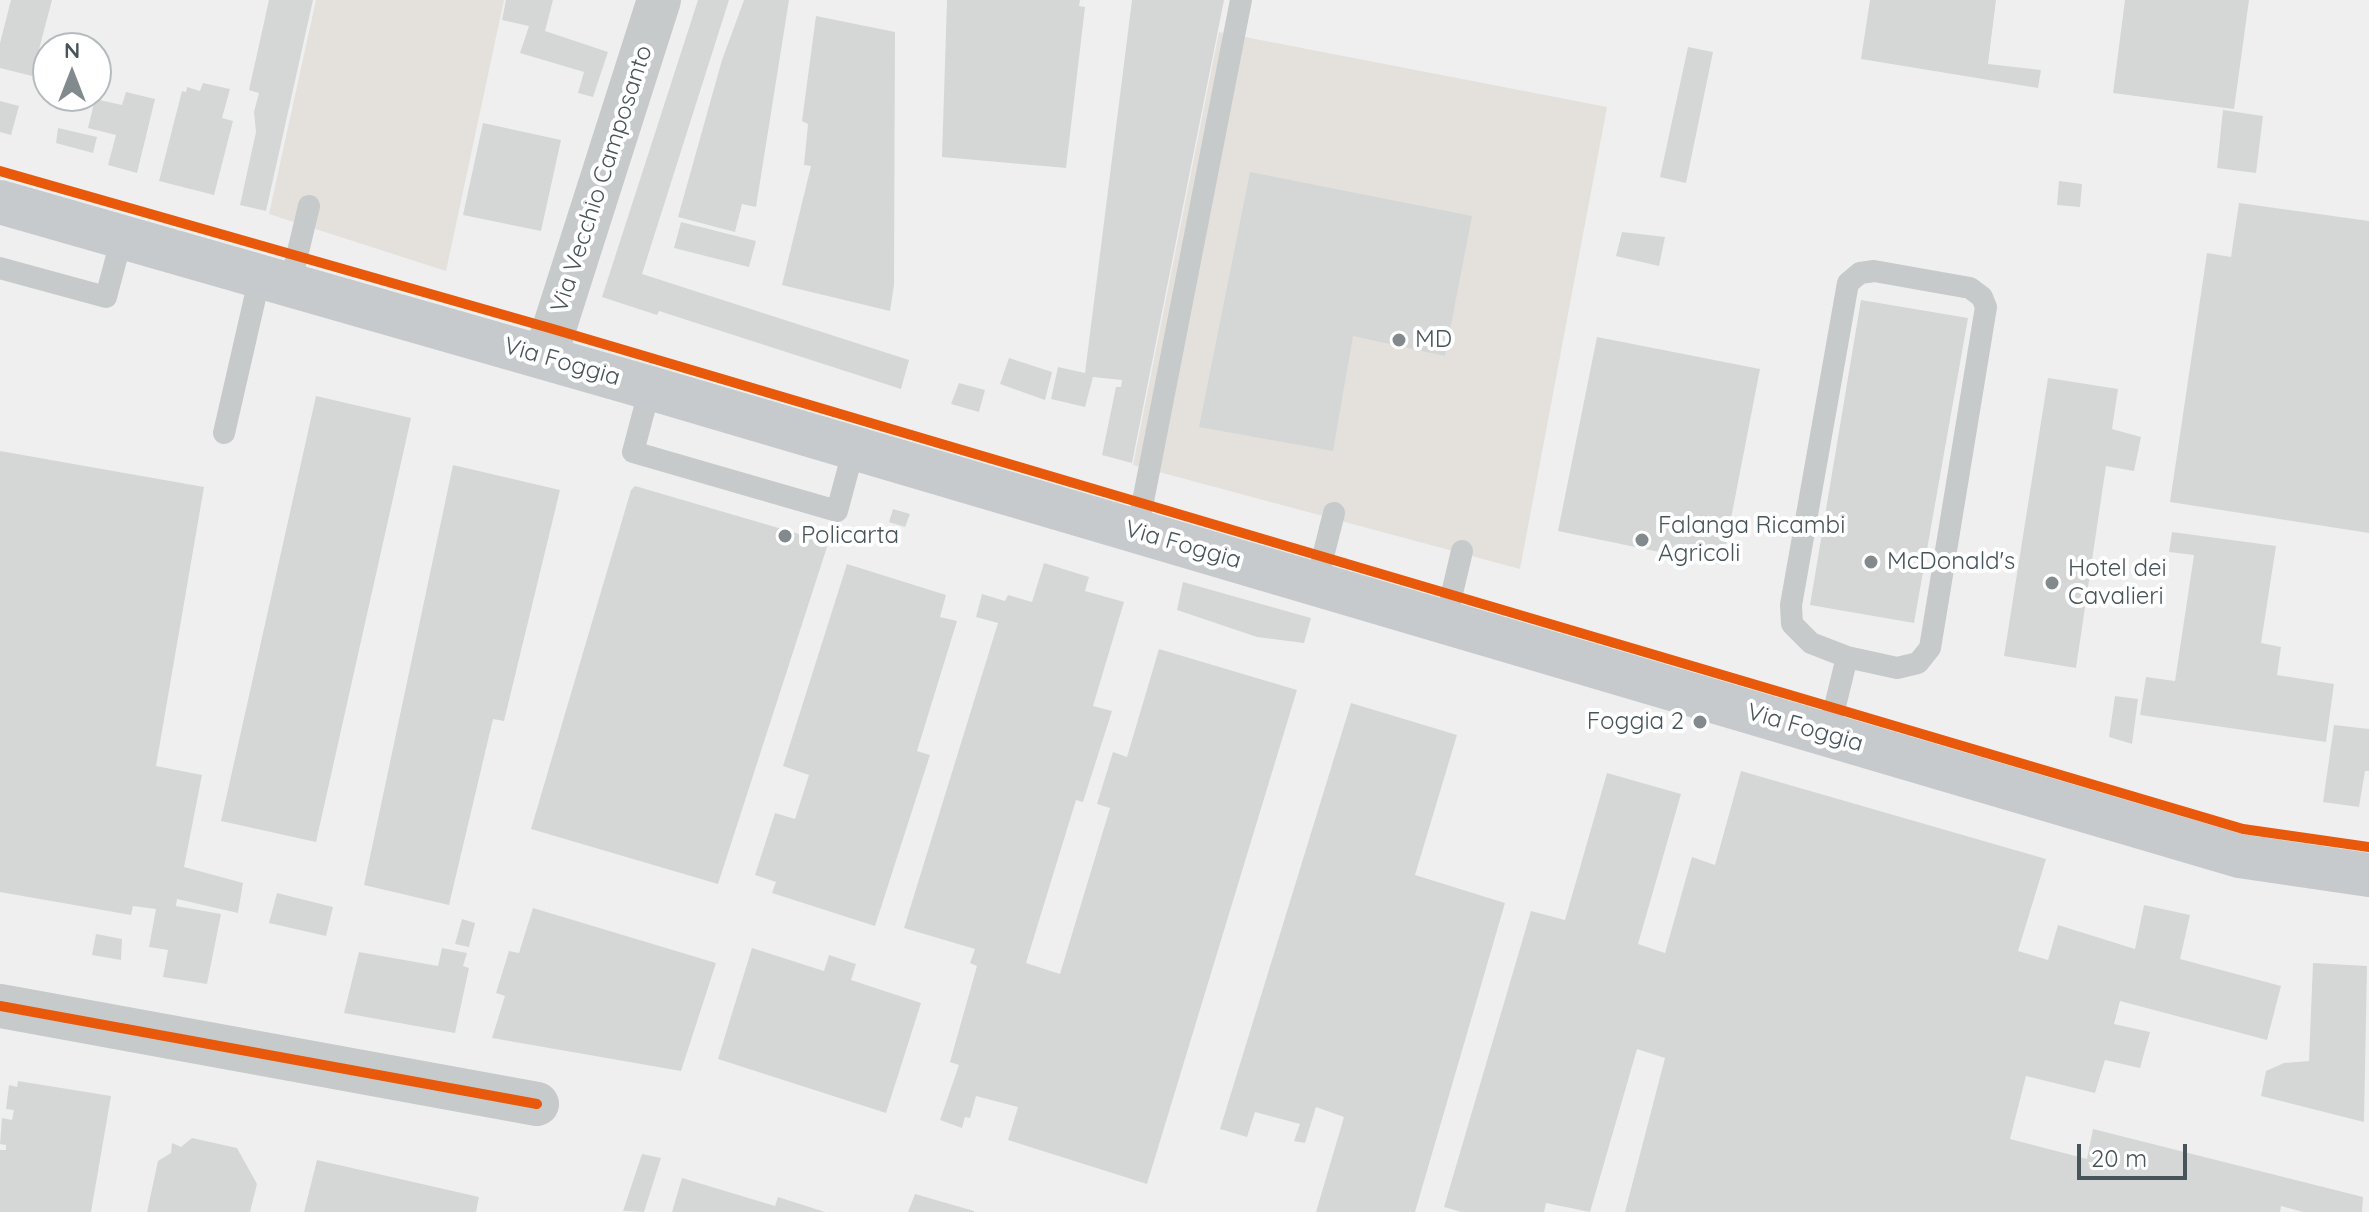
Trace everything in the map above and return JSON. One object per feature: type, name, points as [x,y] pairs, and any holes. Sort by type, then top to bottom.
[{"type":"main road","name":"Via Foggia","points":[[0,202],[545,357],[2239,856],[2369,875]]},
{"type":"street","name":"Via Vecchio Camposanto","points":[[545,357],[659,0]]},
{"type":"street","points":[[0,1006],[537,1104]]},
{"type":"lane","points":[[1137,532],[1241,0]]},
{"type":"lane","points":[[224,433],[275,280],[309,206]]},
{"type":"lane","points":[[0,268],[106,297],[122,237]]},
{"type":"lane","points":[[1874,271],[1970,288],[1982,297],[1986,307],[1930,648],[1918,663],[1897,668],[1847,657],[1811,643],[1792,624],[1791,605],[1848,283],[1860,273],[1874,271]]},
{"type":"lane","points":[[650,388],[633,452],[837,511],[854,448]]},
{"type":"lane","points":[[1316,584],[1334,513]]},
{"type":"lane","points":[[1445,623],[1462,551]]},
{"type":"lane","points":[[1828,735],[1847,657]]},
{"type":"shaded area","points":[[316,0],[504,0],[446,271],[269,214]]},
{"type":"shaded area","points":[[1219,32],[1607,107],[1520,569],[1133,465]]},
{"type":"building","points":[[11,0],[52,0],[44,32],[32,32],[32,76],[0,68],[0,43]]},
{"type":"building","points":[[269,0],[313,0],[266,211],[240,205],[256,132],[254,112],[259,93],[249,90]]},
{"type":"building","points":[[506,0],[553,0],[545,31],[608,52],[593,97],[578,93],[584,72],[520,53],[529,26],[502,20]]},
{"type":"building","points":[[698,0],[729,0],[642,274],[909,360],[901,389],[659,311],[657,315],[602,297]]},
{"type":"building","points":[[744,0],[789,0],[756,207],[742,204],[735,232],[678,217],[722,60]]},
{"type":"building","points":[[947,0],[1080,0],[1079,6],[1085,7],[1066,168],[942,157]]},
{"type":"building","points":[[1132,0],[1224,0],[1132,463],[1102,455],[1116,387],[1121,387],[1122,380],[1093,377],[1085,407],[1051,399],[1058,367],[1085,373]]},
{"type":"building","points":[[1870,0],[1996,0],[1988,64],[2041,70],[2038,88],[1861,59]]},
{"type":"building","points":[[2125,0],[2249,0],[2234,109],[2113,93]]},
{"type":"building","points":[[816,16],[895,32],[894,285],[890,311],[782,285],[811,166],[804,165],[808,124],[802,121]]},
{"type":"building","points":[[1688,47],[1713,52],[1686,183],[1660,177]]},
{"type":"building","points":[[203,83],[230,89],[222,118],[233,121],[214,195],[159,181],[182,91],[186,92],[187,87],[200,91]]},
{"type":"building","points":[[126,92],[155,99],[137,173],[108,165],[116,135],[88,128],[92,112],[112,112],[112,103],[122,105]]},
{"type":"building","points":[[0,101],[19,106],[11,135],[0,132]]},
{"type":"building","points":[[2223,110],[2263,116],[2256,173],[2217,168]]},
{"type":"building","points":[[483,123],[561,140],[541,231],[463,215]]},
{"type":"building","points":[[58,128],[97,137],[93,153],[56,143]]},
{"type":"building","points":[[1250,172],[1472,216],[1445,356],[1353,336],[1333,451],[1199,427]]},
{"type":"building","points":[[2059,181],[2082,184],[2080,207],[2057,205]]},
{"type":"building","points":[[2239,203],[2369,221],[2369,533],[2170,502],[2207,253],[2231,257]]},
{"type":"building","points":[[681,222],[756,241],[749,267],[674,248]]},
{"type":"building","points":[[1622,232],[1665,237],[1659,266],[1616,256]]},
{"type":"building","points":[[1861,300],[1968,318],[1914,623],[1810,605]]},
{"type":"building","points":[[1597,337],[1760,369],[1722,565],[1558,531]]},
{"type":"building","points":[[1009,358],[1052,372],[1045,400],[1000,384]]},
{"type":"building","name":"Hotel dei Cavalieri","points":[[2048,378],[2118,389],[2112,429],[2141,437],[2134,471],[2106,466],[2076,668],[2004,656]]},
{"type":"building","points":[[959,383],[985,390],[979,412],[951,404]]},
{"type":"building","points":[[316,396],[411,418],[316,842],[221,821]]},
{"type":"building","points":[[0,451],[204,487],[156,766],[202,775],[184,867],[243,883],[238,913],[177,899],[176,906],[221,914],[207,984],[163,977],[168,950],[149,947],[156,909],[133,906],[131,915],[0,892]]},
{"type":"building","points":[[453,465],[560,490],[504,721],[493,719],[449,905],[364,885]]},
{"type":"building","points":[[635,486],[823,541],[827,547],[718,884],[531,829],[631,490]]},
{"type":"building","points":[[893,509],[910,514],[905,527],[889,522]]},
{"type":"building","points":[[2172,532],[2276,546],[2261,643],[2281,647],[2277,675],[2334,684],[2326,742],[2140,715],[2146,677],[2175,681],[2194,555],[2169,552]]},
{"type":"building","points":[[1044,563],[1089,577],[1085,591],[1124,602],[1093,706],[1112,711],[1083,802],[1076,800],[1026,963],[1060,974],[1110,808],[1097,804],[1113,752],[1127,757],[1159,649],[1297,690],[1147,1184],[1008,1140],[1018,1107],[976,1096],[970,1118],[965,1117],[962,1128],[940,1120],[959,1065],[950,1062],[977,966],[970,963],[975,949],[904,928],[998,623],[976,617],[982,594],[1005,601],[1008,595],[1032,602]]},
{"type":"building","points":[[847,564],[946,595],[940,617],[957,621],[917,751],[930,755],[875,926],[772,893],[776,882],[755,875],[775,813],[795,819],[809,775],[783,766]]},
{"type":"building","points":[[1183,582],[1311,618],[1304,643],[1257,637],[1177,610]]},
{"type":"building","points":[[2115,696],[2138,699],[2132,744],[2109,737]]},
{"type":"building","points":[[1351,703],[1457,735],[1415,875],[1505,903],[1415,1212],[1316,1212],[1344,1117],[1316,1107],[1305,1143],[1294,1141],[1300,1124],[1255,1112],[1247,1137],[1220,1129]]},
{"type":"building","points":[[2334,725],[2369,729],[2369,771],[2365,771],[2359,807],[2323,802]]},
{"type":"building","points":[[1741,771],[2046,859],[2018,951],[2048,960],[2058,925],[2135,949],[2144,905],[2190,915],[2180,959],[2281,986],[2267,1040],[2120,1001],[2114,1024],[2150,1032],[2140,1068],[2105,1060],[2095,1093],[2026,1076],[2010,1139],[2087,1159],[2093,1129],[2363,1197],[2362,1212],[2303,1212],[2281,1206],[2280,1212],[1625,1212],[1665,1058],[1637,1049],[1590,1212],[1546,1203],[1544,1212],[1461,1212],[1444,1207],[1531,911],[1565,920],[1607,773],[1681,794],[1638,944],[1665,953],[1692,857],[1715,865]]},
{"type":"building","points":[[277,893],[333,907],[326,936],[269,923]]},
{"type":"building","points":[[533,908],[716,963],[681,1071],[492,1038],[505,996],[496,993],[509,951],[519,953]]},
{"type":"building","points":[[462,919],[475,923],[469,947],[455,944]]},
{"type":"building","points":[[96,934],[122,939],[121,960],[92,955]]},
{"type":"building","points":[[442,948],[467,953],[463,966],[469,968],[455,1033],[344,1013],[359,952],[438,966]]},
{"type":"building","points":[[752,948],[824,971],[829,955],[856,964],[851,980],[921,1003],[886,1113],[718,1059]]},
{"type":"building","points":[[2313,963],[2367,966],[2364,1122],[2261,1096],[2266,1071],[2284,1063],[2309,1061]]},
{"type":"building","points":[[18,1081],[111,1096],[91,1212],[0,1212],[0,1150],[6,1150],[6,1145],[0,1144],[2,1118],[12,1120],[14,1110],[6,1109],[9,1085],[17,1087]]},
{"type":"building","points":[[192,1138],[237,1148],[257,1184],[250,1212],[147,1212],[158,1161],[171,1153],[172,1143],[181,1147]]},
{"type":"building","points":[[642,1154],[661,1158],[644,1212],[623,1211]]},
{"type":"building","points":[[317,1160],[479,1197],[476,1212],[304,1212]]},
{"type":"building","points":[[682,1178],[775,1206],[778,1197],[825,1212],[672,1212]]},
{"type":"building","points":[[915,1194],[974,1211],[974,1212],[908,1212]]},
{"type":"cycle path","points":[[0,171],[553,329],[2243,829],[2369,847]]},
{"type":"cycle path","points":[[0,1006],[537,1104]]},
{"type":"place","name":"MD","points":[[1399,340]]},
{"type":"place","name":"Policarta","points":[[785,536]]},
{"type":"place","name":"Falanga Ricambi Agricoli","points":[[1642,540]]},
{"type":"place","name":"McDonald's","points":[[1871,562]]},
{"type":"place","name":"Hotel dei Cavalieri","points":[[2052,583]]},
{"type":"place","name":"Foggia 2","points":[[1700,722]]}]
